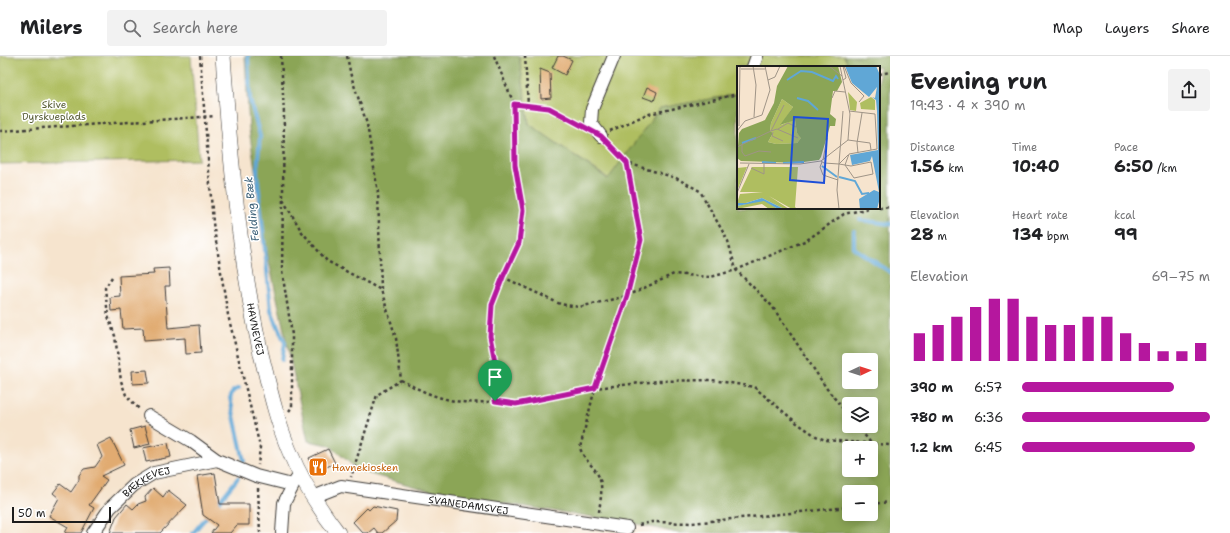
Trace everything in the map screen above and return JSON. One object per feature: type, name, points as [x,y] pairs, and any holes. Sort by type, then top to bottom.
[{"type":"street","name":"HAVNEVEJ","points":[[223,56],[240,244],[253,318],[272,398],[296,480],[313,497],[338,533]]},
{"type":"street","points":[[601,136],[591,124],[592,109],[614,56]]},
{"type":"street","points":[[753,66],[757,56]]},
{"type":"street","points":[[149,416],[191,441],[217,460],[256,476],[296,480],[284,503],[282,533]]},
{"type":"street","name":"BÆKKEVEJ","points":[[93,533],[110,508],[134,485],[154,473],[217,460]]},
{"type":"street","name":"SVANEDAMSVEJ","points":[[313,497],[341,486],[627,528]]},
{"type":"path","points":[[200,56],[214,223],[221,272],[228,315],[260,447],[256,476],[260,533]]},
{"type":"path","points":[[280,425],[292,407],[293,368],[292,335],[282,271],[284,114],[281,56]]},
{"type":"path","points":[[348,56],[351,76],[367,124],[378,193],[381,290],[396,338],[401,380]]},
{"type":"path","points":[[494,56],[514,104],[515,165],[523,210],[519,243],[492,305],[490,336],[495,362],[495,401]]},
{"type":"path","points":[[525,56],[528,106]]},
{"type":"path","points":[[880,74],[890,72]]},
{"type":"path","points":[[737,94],[645,114],[601,136],[627,163],[676,178],[700,191],[728,241],[736,270],[772,306],[827,389],[842,407]]},
{"type":"path","points":[[514,104],[549,108],[581,125]]},
{"type":"path","points":[[0,131],[228,115]]},
{"type":"path","points":[[598,523],[602,492],[600,479],[582,456],[580,448],[595,388],[627,296],[641,240],[627,163]]},
{"type":"path","points":[[283,200],[302,232],[326,262],[381,290]]},
{"type":"path","points":[[880,208],[890,207]]},
{"type":"path","points":[[503,277],[560,304],[579,307],[627,296],[674,274],[711,277],[736,270],[807,240],[844,214],[866,209]]},
{"type":"path","points":[[112,277],[105,288],[108,316],[116,336],[121,381],[126,395],[136,406],[149,416]]},
{"type":"path","points":[[401,380],[424,393],[444,400],[479,403],[495,401],[516,404],[595,388],[659,381],[712,380],[754,387],[816,436],[825,440],[842,441]]},
{"type":"path","points":[[348,487],[362,437],[377,395],[401,380]]},
{"type":"path","points":[[863,433],[869,441]]},
{"type":"path","points":[[878,444],[890,445]]},
{"type":"path","points":[[878,503],[890,502]]},
{"type":"path","points":[[627,528],[652,522],[692,523],[842,508]]},
{"type":"green space","name":"Skive Dyrskueplads","points":[[0,56],[191,56],[199,160],[0,164]]},
{"type":"green space","points":[[245,56],[519,56],[529,124],[608,179],[660,108],[737,94],[737,209],[880,209],[880,66],[849,66],[844,56],[890,56],[890,533],[677,533],[633,523],[441,494],[359,471],[329,445],[308,441],[267,252],[249,129]]},
{"type":"green space","points":[[519,56],[844,56],[849,66],[737,66],[737,94],[660,108],[609,179],[529,124]]},
{"type":"building","points":[[558,56],[563,56],[572,60],[565,75],[552,68]]},
{"type":"building","points":[[540,69],[550,73],[551,98],[541,99]]},
{"type":"building","points":[[647,87],[657,92],[654,101],[643,97]]},
{"type":"building","points":[[169,268],[170,286],[165,286],[168,328],[199,325],[201,353],[186,354],[185,338],[144,341],[143,328],[123,329],[121,310],[111,311],[110,297],[120,296],[119,276],[154,274],[153,269]]},
{"type":"building","points":[[147,370],[149,383],[133,384],[132,371]]},
{"type":"building","points":[[145,426],[150,444],[134,448],[130,430]]},
{"type":"building","points":[[111,438],[124,465],[101,476],[107,480],[89,505],[94,508],[81,533],[65,533],[68,527],[49,516],[59,498],[53,493],[60,484],[71,492],[79,480],[79,475],[84,469],[95,467],[102,457],[97,445]]},
{"type":"building","points":[[168,443],[171,457],[146,462],[143,448]]},
{"type":"building","points":[[328,449],[335,463],[316,472],[309,458]]},
{"type":"building","points":[[215,473],[220,504],[249,504],[249,525],[237,525],[230,533],[211,533],[217,525],[203,515],[197,476]]},
{"type":"building","points":[[153,488],[163,497],[168,490],[187,505],[160,533],[110,533],[116,517],[127,504],[133,509],[138,504],[146,501],[145,497]]},
{"type":"building","points":[[373,506],[397,511],[396,521],[382,533],[378,533],[374,528],[368,533],[363,533],[353,522],[367,508],[369,510]]},
{"type":"waterway","name":"Felding Bæk","points":[[248,56],[250,100],[260,136],[257,171],[271,310],[285,343],[282,360]]},
{"type":"waterway","points":[[860,220],[890,224]]},
{"type":"waterway","points":[[854,231],[854,248],[890,272]]},
{"type":"waterway","name":"Felding Bæk","points":[[239,388],[233,391],[230,398],[244,461]]},
{"type":"waterway","name":"Felding Bæk","points":[[217,504],[238,478]]},
{"type":"waterway","name":"Felding Bæk","points":[[193,533],[209,514]]},
{"type":"place","name":"Havnekiosken","points":[[318,467]]},
{"type":"route","points":[[514,104],[549,108],[601,136],[627,163],[641,240],[627,296],[595,388],[516,404],[495,401],[495,362],[490,336],[492,305],[519,243],[523,210],[515,165],[514,104]]}]
